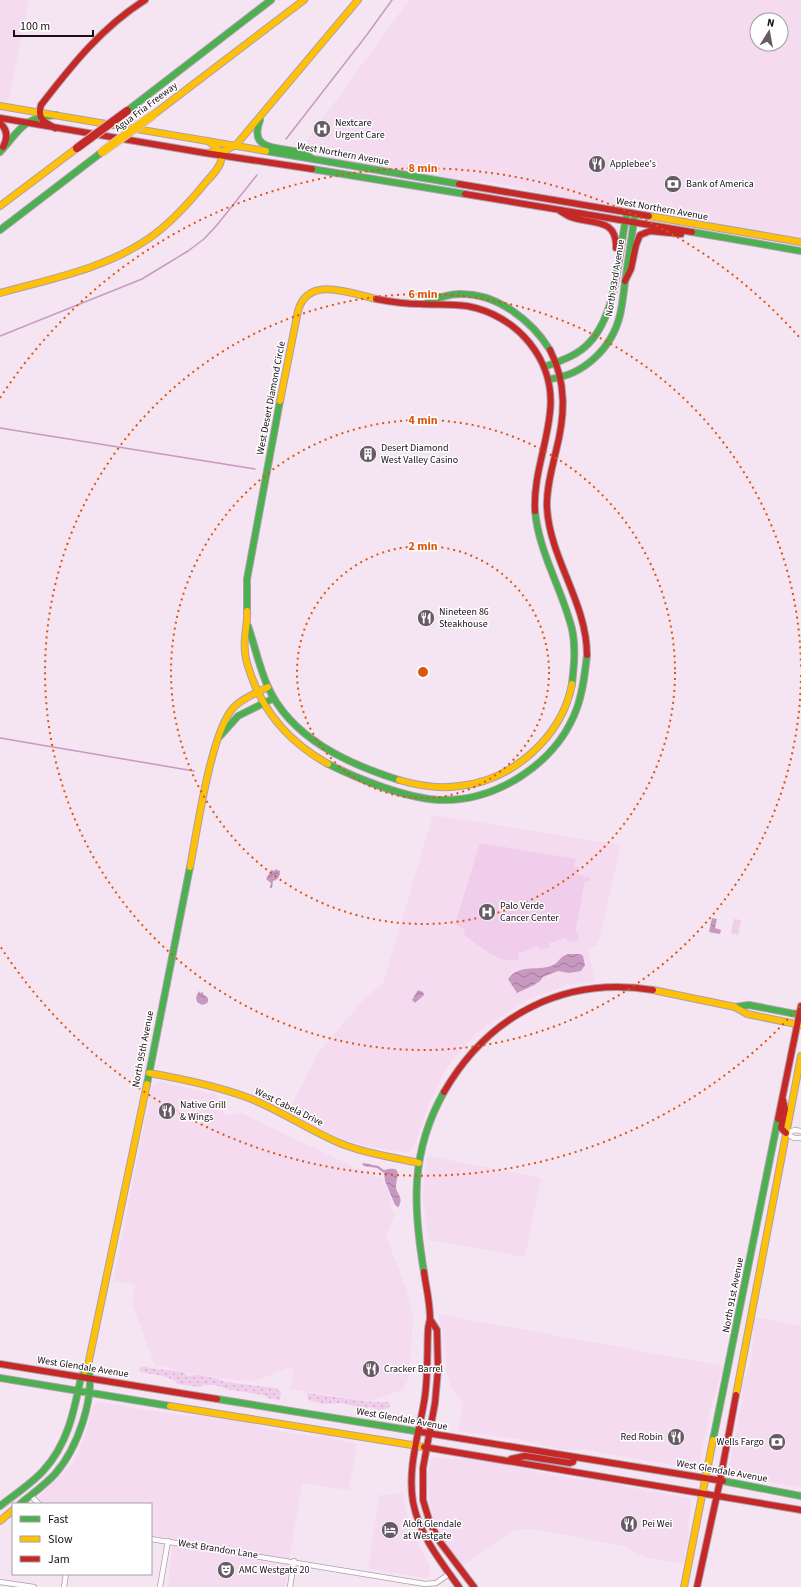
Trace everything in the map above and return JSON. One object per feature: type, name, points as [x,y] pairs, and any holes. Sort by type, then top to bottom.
[{"type":"main road","points":[[55,128],[45,123],[40,114],[40,108],[44,101],[90,44],[112,24],[145,0]]},
{"type":"main road","name":"Agua Fria Freeway","points":[[0,206],[271,0]]},
{"type":"main road","name":"Agua Fria Freeway","points":[[0,230],[304,0]]},
{"type":"main road","points":[[0,118],[205,153],[222,154],[236,145],[358,0]]},
{"type":"main road","name":"West Northern Avenue","points":[[0,106],[40,114],[56,115],[208,140],[466,186],[630,218],[696,233],[797,250]]},
{"type":"main road","points":[[264,113],[256,128],[255,133],[257,140],[265,145],[300,152],[312,159]]},
{"type":"main road","points":[[0,151],[8,145],[26,123],[40,114]]},
{"type":"main road","points":[[0,123],[6,130],[7,136],[0,151]]},
{"type":"main road","points":[[208,140],[216,146],[222,154]]},
{"type":"main road","points":[[0,293],[81,270],[113,258],[148,239],[176,216],[195,196],[219,166],[222,154]]},
{"type":"main road","name":"West Northern Avenue","points":[[222,154],[559,210],[630,218],[798,242]]},
{"type":"main road","points":[[371,178],[384,176],[404,179],[410,176]]},
{"type":"main road","points":[[465,194],[466,186]]},
{"type":"main road","points":[[559,210],[571,218],[604,224],[613,230],[617,241],[613,266],[615,279]]},
{"type":"main road","name":"North 93rd Avenue","points":[[544,367],[568,360],[579,353],[589,344],[598,332],[608,312],[630,218]]},
{"type":"main road","name":"North 93rd Avenue","points":[[550,379],[561,379],[583,367],[594,358],[611,339],[618,322],[625,281],[630,218]]},
{"type":"main road","points":[[625,281],[632,268],[636,245],[642,235],[651,231],[670,234],[696,233]]},
{"type":"main road","points":[[797,250],[798,242]]},
{"type":"main road","name":"West Desert Diamond Circle","points":[[248,626],[255,642],[268,687],[274,698],[297,728],[322,747],[344,758],[401,781],[432,787],[454,788],[485,781],[506,772],[535,750],[549,735],[564,708],[572,682],[575,654],[572,628],[567,611],[537,528],[535,500],[538,473],[551,417],[552,400],[550,379],[538,354],[522,334],[500,317],[478,308],[467,306],[424,304],[393,302],[324,290],[314,291],[302,300],[297,315],[249,566],[246,586],[248,626],[243,642],[245,654],[258,692],[270,713],[289,736],[315,757],[336,768],[396,791],[421,798],[455,800],[482,794],[510,783],[536,766],[557,743],[574,715],[583,687],[587,655],[583,624],[577,602],[558,554],[549,522],[547,493],[549,475],[564,413],[564,397],[561,379],[556,364],[546,343],[530,323],[509,308],[469,294],[456,293],[424,304]]},
{"type":"main road","points":[[547,559],[558,554]]},
{"type":"main road","name":"North 95th Avenue","points":[[0,1506],[34,1478],[55,1457],[68,1433],[81,1377],[88,1365],[149,1073],[205,790],[222,725],[230,712],[237,705],[268,687]]},
{"type":"main road","name":"North 95th Avenue","points":[[219,737],[238,716],[274,698]]},
{"type":"main road","points":[[459,1587],[427,1542],[414,1509],[412,1491],[412,1475],[427,1378],[428,1328],[430,1319],[416,1214],[416,1184],[419,1162],[426,1133],[435,1108],[453,1074],[464,1059],[482,1040],[504,1022],[527,1008],[563,994],[610,987],[646,989],[735,1007],[747,1014],[799,1025]]},
{"type":"main road","points":[[735,1007],[749,1005],[800,1012]]},
{"type":"main road","name":"North 91st Avenue","points":[[686,1587],[686,1578],[702,1492],[782,1099],[799,1025],[800,1012]]},
{"type":"main road","points":[[698,1587],[720,1481],[801,1056]]},
{"type":"main road","name":"West Cabela Drive","points":[[149,1073],[189,1080],[234,1093],[263,1104],[320,1134],[349,1146],[367,1152],[419,1162]]},
{"type":"main road","points":[[782,1099],[785,1109],[782,1129],[786,1133]]},
{"type":"main road","points":[[430,1319],[437,1330],[438,1363],[436,1396],[422,1477],[426,1512],[440,1542],[474,1587]]},
{"type":"main road","points":[[736,1328],[748,1331]]},
{"type":"main road","name":"West Glendale Avenue","points":[[0,1364],[705,1478],[801,1496]]},
{"type":"main road","name":"North 95th Avenue","points":[[21,1503],[55,1474],[70,1453],[81,1426],[92,1378],[88,1365]]},
{"type":"main road","points":[[0,1378],[702,1492],[801,1510]]},
{"type":"main road","points":[[507,1460],[525,1456],[570,1463],[573,1462],[574,1457]]},
{"type":"main road","points":[[0,1521],[12,1511]]},
{"type":"street","points":[[786,1133],[795,1130],[801,1131]]},
{"type":"street","points":[[786,1133],[794,1138],[801,1138]]},
{"type":"street","points":[[30,1495],[38,1503]]},
{"type":"street","name":"West Brandon Lane","points":[[152,1539],[294,1561],[425,1584],[440,1581],[449,1574]]},
{"type":"street","points":[[160,1587],[168,1541]]},
{"type":"street","points":[[290,1587],[294,1561]]},
{"type":"street","points":[[64,1587],[66,1575]]},
{"type":"street","points":[[408,1587],[409,1581]]},
{"type":"street","points":[[0,1582],[34,1587]]},
{"type":"shaded area","points":[[0,0],[29,0],[8,103],[0,102]]},
{"type":"shaded area","points":[[409,0],[801,0],[801,236],[711,223],[689,216],[646,209],[618,207],[480,181],[425,175],[338,159],[303,150],[304,144]]},
{"type":"shaded area","points":[[433,815],[621,845],[600,937],[597,945],[588,948],[595,981],[568,985],[529,999],[477,1032],[446,1068],[426,1111],[414,1147],[406,1153],[367,1146],[341,1139],[288,1112],[320,1050],[365,998],[383,983]]},
{"type":"shaded area","points":[[480,843],[576,859],[574,866],[579,867],[577,874],[590,878],[590,881],[585,881],[575,932],[579,933],[577,941],[568,942],[566,938],[549,943],[550,947],[540,949],[538,946],[518,954],[519,959],[505,960],[483,949],[464,935],[465,930],[455,924]]},
{"type":"shaded area","points":[[734,919],[741,920],[738,935],[731,933]]},
{"type":"shaded area","points":[[158,1081],[217,1095],[220,1098],[224,1116],[239,1112],[356,1168],[366,1170],[376,1178],[381,1177],[390,1195],[391,1207],[395,1214],[386,1236],[408,1293],[413,1318],[409,1378],[402,1390],[368,1401],[290,1389],[294,1366],[255,1381],[233,1380],[192,1374],[155,1365],[132,1304],[135,1285],[113,1281],[152,1086]]},
{"type":"shaded area","points":[[428,1156],[541,1178],[525,1257],[428,1240],[423,1199],[424,1176]]},
{"type":"shaded area","points":[[438,1314],[724,1366],[710,1409],[699,1466],[693,1468],[585,1450],[564,1450],[522,1440],[458,1431],[463,1402],[452,1389],[447,1373],[443,1333]]},
{"type":"shaded area","points":[[755,1317],[801,1326],[801,1488],[738,1476],[732,1474],[729,1468],[742,1401],[742,1387],[750,1362],[754,1339],[753,1326]]},
{"type":"shaded area","points":[[145,1366],[149,1368],[183,1372],[188,1376],[198,1375],[233,1383],[276,1388],[281,1392],[280,1400],[267,1398],[266,1396],[262,1395],[231,1390],[215,1385],[203,1385],[200,1387],[177,1384],[176,1381],[163,1376],[140,1372],[139,1368]]},
{"type":"shaded area","points":[[307,1393],[372,1402],[389,1402],[390,1406],[389,1408],[380,1410],[369,1407],[365,1409],[342,1403],[324,1404],[308,1400]]},
{"type":"shaded area","points":[[98,1402],[192,1417],[196,1415],[239,1421],[274,1430],[318,1437],[322,1435],[329,1436],[357,1444],[349,1490],[302,1483],[285,1587],[168,1587],[174,1539],[152,1535],[152,1503],[43,1503],[38,1497],[73,1463],[85,1437],[93,1406]]},
{"type":"shaded area","points":[[433,1457],[452,1460],[464,1458],[510,1465],[545,1474],[581,1480],[593,1479],[611,1482],[626,1487],[688,1498],[692,1504],[688,1522],[689,1532],[683,1564],[647,1558],[623,1546],[534,1529],[524,1529],[513,1531],[462,1566],[442,1537],[432,1514],[427,1480],[430,1460]]},
{"type":"shaded area","points":[[403,1493],[411,1531],[430,1566],[430,1577],[427,1578],[368,1569],[379,1495]]},
{"type":"water","points":[[275,869],[280,871],[280,875],[273,881],[272,888],[270,888],[271,883],[266,879],[271,870],[275,871]]},
{"type":"water","points":[[712,918],[717,919],[715,928],[721,930],[720,934],[709,932]]},
{"type":"water","points":[[568,954],[580,954],[583,956],[585,965],[581,971],[569,973],[558,971],[543,977],[534,985],[517,993],[508,979],[513,974],[525,969],[549,967]]},
{"type":"water","points":[[418,990],[423,992],[424,995],[415,1003],[412,1000]]},
{"type":"water","points":[[199,991],[200,993],[203,992],[203,994],[208,998],[208,1002],[204,1005],[197,1002],[196,997]]},
{"type":"water","points":[[364,1163],[378,1166],[384,1170],[394,1169],[398,1172],[396,1188],[400,1197],[400,1203],[398,1207],[395,1205],[385,1181],[384,1173],[377,1168],[364,1166],[362,1164]]},
{"type":"waterway","points":[[286,139],[392,0]]},
{"type":"waterway","points":[[0,336],[142,279],[188,251],[204,239],[217,225],[257,175]]},
{"type":"waterway","points":[[0,428],[255,469]]},
{"type":"waterway","points":[[0,738],[194,771]]},
{"type":"traffic: fast","points":[[127,111],[271,0]]},
{"type":"traffic: fast","points":[[0,152],[18,131],[29,122],[56,115]]},
{"type":"traffic: fast","points":[[260,120],[257,130],[258,137],[267,146],[301,152],[313,159]]},
{"type":"traffic: fast","points":[[266,151],[459,184]]},
{"type":"traffic: fast","points":[[0,230],[102,152]]},
{"type":"traffic: fast","points":[[312,169],[465,194]]},
{"type":"traffic: fast","points":[[544,367],[568,358],[584,348],[599,330],[606,316],[616,282],[627,213]]},
{"type":"traffic: fast","points":[[550,379],[574,372],[585,366],[603,349],[616,327],[621,310],[635,214]]},
{"type":"traffic: fast","points":[[692,232],[801,251]]},
{"type":"traffic: fast","points":[[424,304],[452,294],[475,295],[488,299],[501,304],[524,320],[543,339],[550,350]]},
{"type":"traffic: fast","points":[[247,611],[247,579],[280,401]]},
{"type":"traffic: fast","points":[[535,511],[541,542],[568,614],[572,629],[574,650],[572,684]]},
{"type":"traffic: fast","points":[[248,626],[268,687],[278,705],[291,721],[306,735],[341,757],[380,774],[399,780]]},
{"type":"traffic: fast","points":[[328,764],[353,776],[397,792],[439,800],[461,799],[482,794],[503,786],[540,762],[555,746],[568,728],[581,695],[587,655]]},
{"type":"traffic: fast","points":[[220,736],[238,716],[274,698]]},
{"type":"traffic: fast","points":[[147,1084],[190,867]]},
{"type":"traffic: fast","points":[[735,1007],[749,1005],[801,1015]]},
{"type":"traffic: fast","points":[[424,1272],[418,1225],[417,1180],[425,1136],[433,1114],[444,1092]]},
{"type":"traffic: fast","points":[[713,1440],[778,1119]]},
{"type":"traffic: fast","points":[[21,1503],[43,1486],[55,1474],[71,1451],[83,1422],[87,1407],[90,1378],[88,1365]]},
{"type":"traffic: fast","points":[[0,1506],[28,1485],[52,1461],[69,1427],[81,1377],[85,1371]]},
{"type":"traffic: fast","points":[[0,1378],[170,1406]]},
{"type":"traffic: fast","points":[[217,1399],[421,1432]]},
{"type":"traffic: fast","points":[[723,1481],[801,1496]]},
{"type":"traffic: slow","points":[[153,115],[304,0]]},
{"type":"traffic: slow","points":[[205,153],[224,151],[236,145],[358,0]]},
{"type":"traffic: slow","points":[[0,106],[266,151]]},
{"type":"traffic: slow","points":[[102,152],[153,115]]},
{"type":"traffic: slow","points":[[0,293],[95,266],[148,239],[172,220],[216,171],[221,161],[221,156],[215,146],[208,141]]},
{"type":"traffic: slow","points":[[0,206],[77,148]]},
{"type":"traffic: slow","points":[[649,216],[801,242]]},
{"type":"traffic: slow","points":[[280,401],[298,311],[303,300],[311,293],[331,289],[376,299]]},
{"type":"traffic: slow","points":[[247,611],[245,654],[248,668],[258,692],[265,705],[282,728],[303,747],[328,764]]},
{"type":"traffic: slow","points":[[399,780],[429,786],[452,787],[479,782],[498,775],[515,766],[532,753],[558,722],[572,684]]},
{"type":"traffic: slow","points":[[190,867],[206,782],[218,737],[226,719],[234,707],[241,701],[268,687]]},
{"type":"traffic: slow","points":[[653,990],[735,1007],[747,1014],[801,1025]]},
{"type":"traffic: slow","points":[[736,1395],[801,1056]]},
{"type":"traffic: slow","points":[[149,1073],[200,1083],[225,1090],[261,1103],[342,1144],[370,1153],[419,1163]]},
{"type":"traffic: slow","points":[[85,1371],[88,1365],[147,1084]]},
{"type":"traffic: slow","points":[[170,1406],[424,1447]]},
{"type":"traffic: slow","points":[[684,1587],[713,1440]]},
{"type":"traffic: slow","points":[[0,1521],[12,1511]]},
{"type":"traffic: jam","points":[[55,128],[42,120],[40,114],[41,105],[88,48],[115,22],[145,0]]},
{"type":"traffic: jam","points":[[77,148],[127,111]]},
{"type":"traffic: jam","points":[[0,118],[205,153],[312,169]]},
{"type":"traffic: jam","points":[[0,123],[6,131],[6,140],[3,147]]},
{"type":"traffic: jam","points":[[459,184],[649,216]]},
{"type":"traffic: jam","points":[[465,194],[692,232]]},
{"type":"traffic: jam","points":[[560,211],[570,217],[595,222],[608,227],[612,231],[615,238],[616,248]]},
{"type":"traffic: jam","points":[[625,281],[631,269],[636,245],[640,235],[650,231],[681,234]]},
{"type":"traffic: jam","points":[[376,299],[415,304],[467,306],[485,311],[502,319],[517,330],[530,343],[540,358],[547,375],[550,393],[550,412],[536,486],[535,511]]},
{"type":"traffic: jam","points":[[550,350],[556,362],[562,387],[563,412],[559,438],[548,486],[547,508],[555,545],[581,617],[587,655]]},
{"type":"traffic: jam","points":[[444,1092],[462,1065],[483,1041],[507,1022],[532,1006],[560,996],[590,989],[621,987],[653,990]]},
{"type":"traffic: jam","points":[[778,1119],[801,1006]]},
{"type":"traffic: jam","points":[[783,1100],[785,1109],[781,1128],[786,1133]]},
{"type":"traffic: jam","points":[[424,1272],[429,1300],[430,1318],[428,1328],[425,1396],[413,1462],[413,1502],[425,1536],[459,1587]]},
{"type":"traffic: jam","points":[[430,1319],[437,1330],[438,1369],[435,1403],[423,1468],[423,1500],[430,1523],[440,1542],[474,1587]]},
{"type":"traffic: jam","points":[[0,1364],[217,1399]]},
{"type":"traffic: jam","points":[[697,1587],[720,1481],[736,1395]]},
{"type":"traffic: jam","points":[[421,1432],[723,1481]]},
{"type":"traffic: jam","points":[[424,1447],[801,1510]]},
{"type":"traffic: jam","points":[[511,1459],[525,1456],[570,1463],[573,1462],[574,1457]]},
{"type":"place","name":"Nextcare Urgent Care","points":[[322,129]]},
{"type":"place","name":"Applebee's","points":[[597,164]]},
{"type":"place","name":"Bank of America","points":[[673,184]]},
{"type":"place","name":"Desert Diamond West Valley Casino","points":[[368,454]]},
{"type":"place","name":"Nineteen 86 Steakhouse","points":[[426,618]]},
{"type":"place","name":"Palo Verde Cancer Center","points":[[487,912]]},
{"type":"place","name":"Native Grill & Wings","points":[[167,1111]]},
{"type":"place","name":"Cracker Barrel","points":[[371,1369]]},
{"type":"place","name":"Red Robin","points":[[676,1437]]},
{"type":"place","name":"Wells Fargo","points":[[777,1442]]},
{"type":"place","name":"Pei Wei","points":[[629,1524]]},
{"type":"place","name":"Aloft Glendale at Westgate","points":[[390,1530]]},
{"type":"place","name":"AMC Westgate 20","points":[[226,1570]]}]
